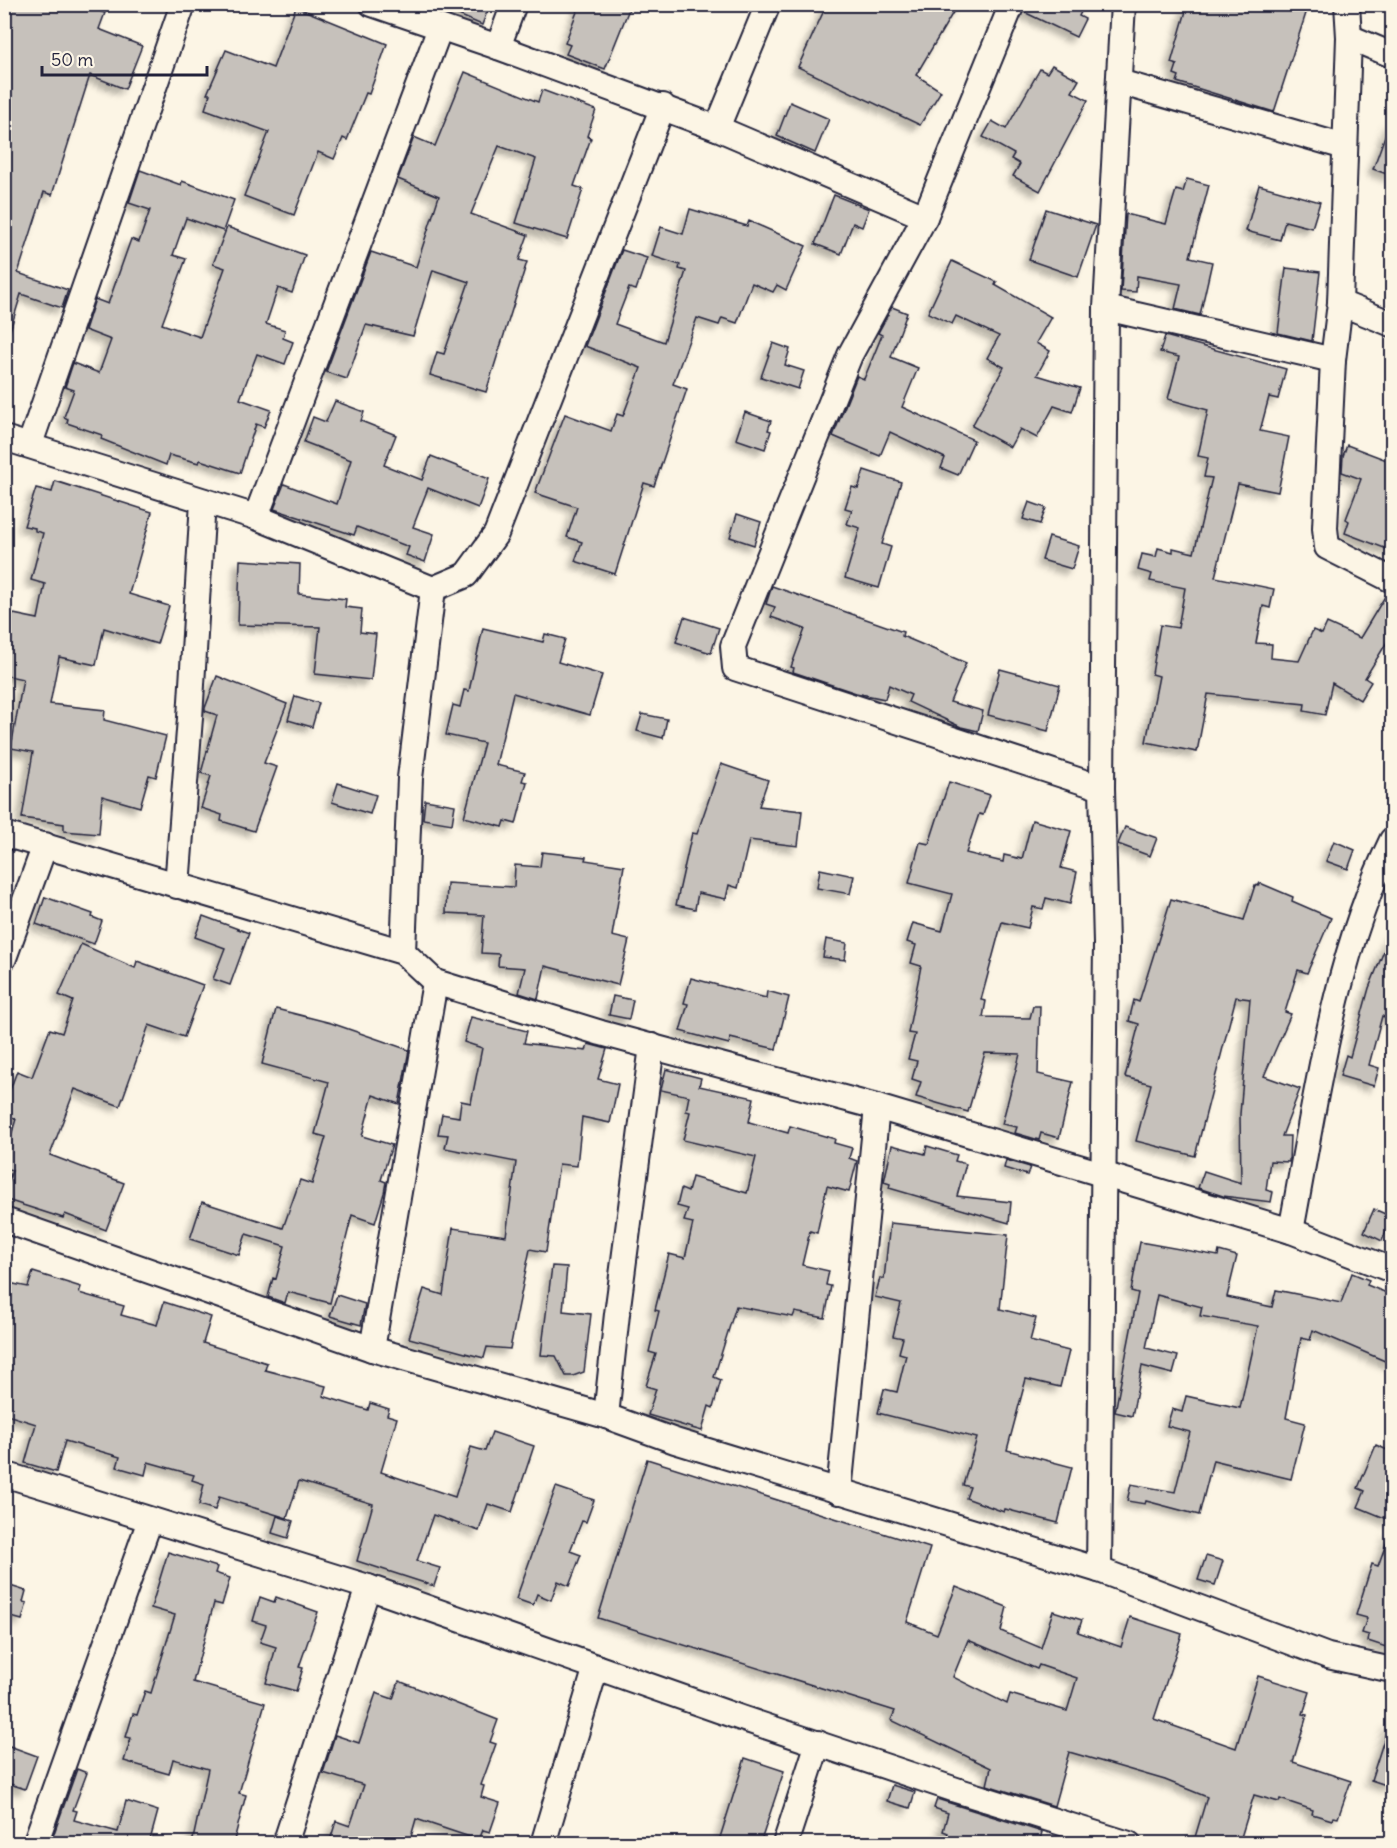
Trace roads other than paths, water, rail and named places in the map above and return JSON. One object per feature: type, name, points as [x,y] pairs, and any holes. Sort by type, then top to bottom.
[{"type":"street","points":[[30,444],[183,4]]},
{"type":"street","points":[[372,4],[663,106],[925,217]]},
{"type":"street","points":[[498,47],[514,4]]},
{"type":"street","points":[[717,128],[768,4]]},
{"type":"street","points":[[1012,4],[925,217],[850,355],[733,646],[735,668],[1102,788]]},
{"type":"street","points":[[1099,1570],[1106,944],[1102,788],[1106,308],[1123,4]]},
{"type":"street","points":[[1347,4],[1349,37],[1340,303],[1333,360],[1326,547],[1392,580]]},
{"type":"street","points":[[256,517],[440,28]]},
{"type":"street","points":[[1349,37],[1392,55]]},
{"type":"street","points":[[1119,82],[1345,147]]},
{"type":"street","points":[[4,438],[30,444],[256,517],[433,589],[466,575],[496,534],[663,106]]},
{"type":"street","points":[[1340,303],[1392,324]]},
{"type":"street","points":[[1106,308],[1333,360]]},
{"type":"street","points":[[177,886],[203,501]]},
{"type":"street","points":[[403,952],[410,778],[433,589]]},
{"type":"street","points":[[4,834],[403,952],[435,982],[652,1047],[877,1107],[1102,1174],[1291,1231],[1392,1270]]},
{"type":"street","points":[[1291,1231],[1329,1031],[1353,936],[1392,840]]},
{"type":"street","points":[[4,958],[45,845]]},
{"type":"street","points":[[372,1349],[435,982]]},
{"type":"street","points":[[606,1416],[652,1047]]},
{"type":"street","points":[[839,1492],[877,1107]]},
{"type":"street","points":[[4,1220],[372,1349],[606,1416],[675,1441],[1099,1570],[1328,1656],[1392,1670]]},
{"type":"street","points":[[4,1474],[369,1587],[818,1743],[1130,1844]]},
{"type":"street","points":[[35,1844],[150,1520]]},
{"type":"street","points":[[285,1844],[369,1587]]},
{"type":"street","points":[[543,1844],[596,1667]]},
{"type":"street","points":[[785,1844],[818,1743]]}]
